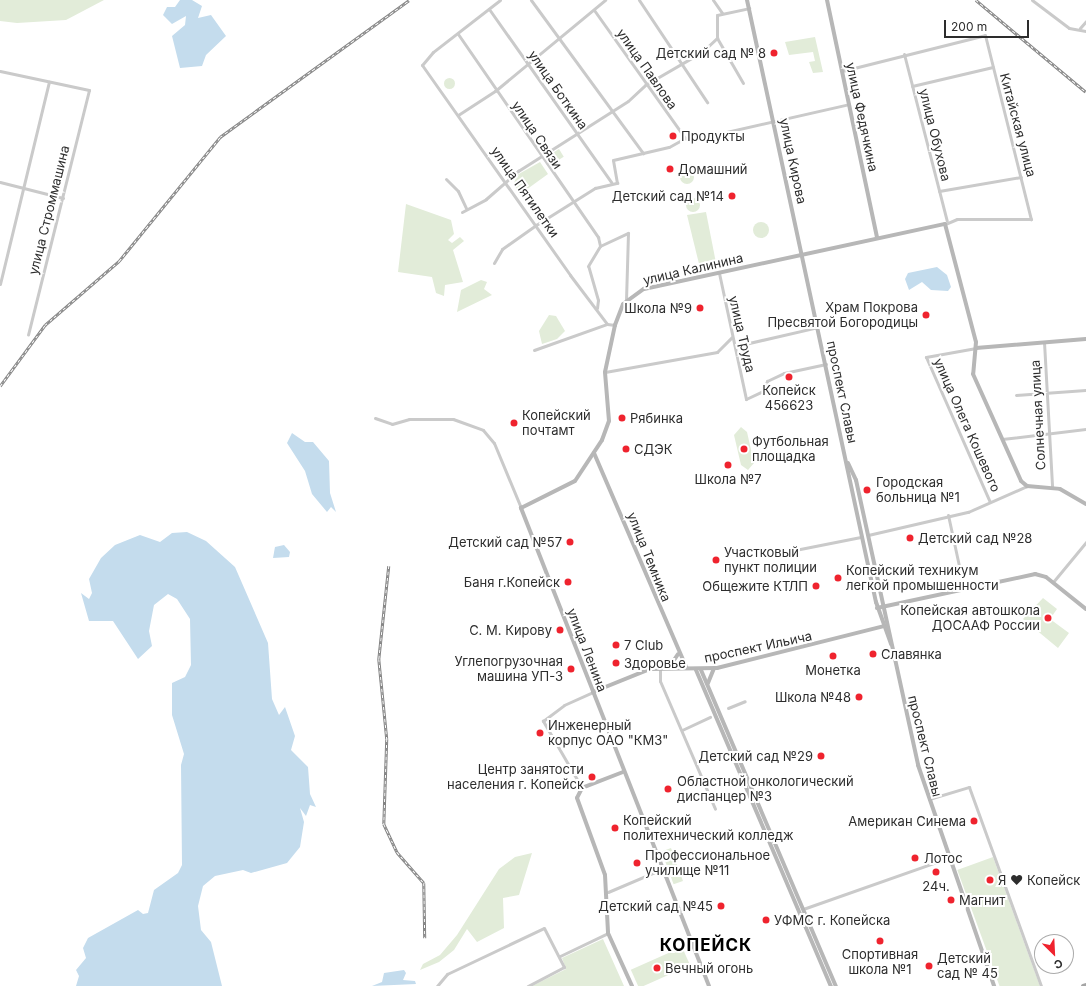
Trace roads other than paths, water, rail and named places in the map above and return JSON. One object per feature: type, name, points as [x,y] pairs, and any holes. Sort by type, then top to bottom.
[{"type":"street","points":[[458,34],[500,0]]},
{"type":"street","points":[[531,0],[561,38],[643,153]]},
{"type":"street","points":[[458,115],[528,65],[605,0]]},
{"type":"street","points":[[639,0],[707,102]]},
{"type":"street","points":[[713,0],[722,13]]},
{"type":"street","name":"улица Кирова","points":[[748,0],[818,327]]},
{"type":"street","name":"улица Федячкина","points":[[827,0],[877,238]]},
{"type":"street","points":[[1032,0],[1069,28],[1080,28],[1086,31]]},
{"type":"street","points":[[743,83],[717,38],[714,21],[722,13],[749,8]]},
{"type":"street","name":"улица Боткина","points":[[489,9],[611,182]]},
{"type":"street","name":"улица Павлова","points":[[594,10],[685,138]]},
{"type":"street","points":[[1080,28],[1086,21]]},
{"type":"street","name":"улица Пятилетки","points":[[458,34],[433,52],[422,65],[607,324]]},
{"type":"street","name":"улица Связи","points":[[458,34],[495,90],[598,237],[600,246]]},
{"type":"street","name":"Китайская улица","points":[[904,54],[985,35],[1031,219],[946,222]]},
{"type":"street","points":[[462,212],[507,183],[518,171],[542,158],[578,135],[646,85],[682,65],[717,38]]},
{"type":"street","points":[[842,71],[904,54]]},
{"type":"street","name":"улица Обухова","points":[[904,54],[946,222]]},
{"type":"street","points":[[912,86],[993,67]]},
{"type":"street","points":[[0,70],[49,82],[0,284]]},
{"type":"street","name":"улица Строммашина","points":[[28,335],[89,90],[49,82]]},
{"type":"street","points":[[494,263],[502,249],[536,225],[611,182],[617,183],[613,160],[669,147],[685,138],[691,140],[849,104]]},
{"type":"street","points":[[939,191],[1021,177]]},
{"type":"street","points":[[446,179],[458,191],[466,208]]},
{"type":"street","points":[[0,182],[63,198]]},
{"type":"street","points":[[946,222],[976,348],[972,370],[1021,481],[1027,486]]},
{"type":"street","name":"улица Калинина","points":[[626,300],[644,290],[946,222]]},
{"type":"street","points":[[521,508],[575,482],[594,453],[609,421],[605,372],[614,325],[626,300],[628,233],[600,246],[588,266],[598,300],[597,308]]},
{"type":"street","name":"улица Труда","points":[[718,273],[732,337],[736,346],[746,399],[763,391],[767,381],[784,373],[826,364]]},
{"type":"street","points":[[534,350],[607,324],[614,325]]},
{"type":"street","points":[[736,346],[818,327]]},
{"type":"street","name":"проспект Славы","points":[[818,327],[877,608],[883,627],[891,644]]},
{"type":"street","points":[[605,372],[717,352],[732,337]]},
{"type":"street","points":[[976,348],[1086,339]]},
{"type":"street","name":"Солнечная улица","points":[[1044,342],[1052,487]]},
{"type":"street","name":"улица Олега Кошевого","points":[[976,348],[926,357],[990,502]]},
{"type":"street","points":[[1016,395],[1086,390]]},
{"type":"street","name":"улица Ленина","points":[[375,418],[392,424],[409,419],[453,419],[483,430],[494,442],[623,772],[709,986]]},
{"type":"street","points":[[1002,439],[1048,432],[1086,429]]},
{"type":"street","name":"улица Темника","points":[[594,453],[678,653],[687,668]]},
{"type":"street","name":"проспект Славы","points":[[846,461],[856,480],[889,625],[891,644],[928,799],[994,986]]},
{"type":"street","points":[[790,551],[862,537],[948,515],[990,502],[1027,486],[1052,487],[1086,504]]},
{"type":"street","points":[[948,515],[964,589]]},
{"type":"street","points":[[1053,582],[1086,542]]},
{"type":"street","points":[[867,559],[874,558]]},
{"type":"street","points":[[877,608],[1030,574],[1041,575],[1053,582],[1086,609]]},
{"type":"street","name":"проспект Ильича","points":[[582,788],[544,727],[545,718],[592,692],[660,667],[670,666],[698,670],[715,668],[889,625]]},
{"type":"street","points":[[670,666],[678,653]]},
{"type":"street","points":[[660,667],[660,681],[715,809]]},
{"type":"street","points":[[708,686],[709,676],[715,668]]},
{"type":"street","points":[[698,670],[708,686],[831,986]]},
{"type":"street","points":[[698,670],[752,793]]},
{"type":"street","points":[[728,708],[745,701]]},
{"type":"street","points":[[682,730],[710,717]]},
{"type":"street","points":[[623,772],[582,788],[578,801],[603,867],[608,892],[608,934],[632,986]]},
{"type":"street","points":[[928,799],[969,787],[1042,986]]},
{"type":"street","points":[[801,910],[948,858]]},
{"type":"street","points":[[608,892],[662,869]]},
{"type":"street","points":[[801,910],[836,986]]},
{"type":"street","points":[[437,986],[446,974],[544,928],[560,956],[564,967],[561,970],[528,986]]},
{"type":"street","points":[[560,956],[608,934]]},
{"type":"water","points":[[180,0],[192,0],[202,6],[198,18],[211,15],[226,36],[206,55],[202,66],[180,68],[172,36],[185,25],[186,16],[172,24],[163,15],[167,7],[175,7]]},
{"type":"water","points":[[937,267],[947,275],[951,287],[948,291],[931,290],[922,282],[909,290],[905,279],[908,273]]},
{"type":"water","points":[[292,433],[305,442],[313,442],[329,461],[330,493],[336,512],[331,507],[327,512],[312,494],[305,471],[287,443]]},
{"type":"water","points":[[187,532],[206,541],[235,567],[268,643],[272,699],[279,715],[285,707],[295,736],[291,750],[308,767],[310,794],[316,807],[310,805],[306,816],[300,808],[304,822],[300,847],[287,863],[251,873],[243,870],[215,876],[203,886],[198,906],[201,930],[211,942],[222,986],[76,986],[79,976],[76,970],[86,958],[83,948],[88,938],[138,910],[143,914],[148,913],[154,890],[178,873],[182,865],[181,765],[184,754],[172,715],[172,683],[185,677],[191,665],[190,619],[177,599],[168,594],[154,605],[149,631],[152,646],[138,659],[113,621],[89,621],[81,593],[89,599],[92,593],[89,579],[101,558],[115,545],[140,535],[160,542],[172,533]]},
{"type":"water","points":[[284,545],[290,552],[289,557],[273,558],[275,547]]},
{"type":"water","points":[[404,970],[406,973],[403,980],[415,981],[416,984],[372,986],[382,982],[384,973]]},
{"type":"railway","points":[[0,386],[45,325],[119,261],[220,137],[409,0]]},
{"type":"railway","points":[[976,0],[1086,92]]},
{"type":"railway","points":[[389,566],[379,659],[387,739],[384,824],[397,852],[424,883],[425,938]]},
{"type":"place","name":"Детский сад № 8","points":[[774,53]]},
{"type":"place","name":"Продукты","points":[[673,136]]},
{"type":"place","name":"Домашний","points":[[670,169]]},
{"type":"place","name":"Детский сад №14","points":[[732,196]]},
{"type":"place","name":"Школа №9","points":[[700,308]]},
{"type":"place","name":"Храм Покрова Пресвятой Богородицы","points":[[926,315]]},
{"type":"place","name":"Копейск 456623","points":[[789,377]]},
{"type":"place","name":"Рябинка","points":[[622,418]]},
{"type":"place","name":"Копейский почтамт","points":[[514,423]]},
{"type":"place","name":"СДЭК","points":[[626,449]]},
{"type":"place","name":"Футбольная площадка","points":[[744,449]]},
{"type":"place","name":"Школа №7","points":[[728,465]]},
{"type":"place","name":"Городская больница №1","points":[[867,490]]},
{"type":"place","name":"Детский сад №28","points":[[910,538]]},
{"type":"place","name":"Детский сад №57","points":[[570,542]]},
{"type":"place","name":"Участковый пункт полиции","points":[[716,560]]},
{"type":"place","name":"Копейский техникум легкой промышенности","points":[[838,578]]},
{"type":"place","name":"Баня г.Копейск","points":[[568,582]]},
{"type":"place","name":"Общежите КТЛП","points":[[816,586]]},
{"type":"place","name":"Копейская автошкола ДОСААФ России","points":[[1048,618]]},
{"type":"place","name":"С. М. Кирову","points":[[560,630]]},
{"type":"place","name":"7 Club","points":[[616,645]]},
{"type":"place","name":"Славянка","points":[[873,654]]},
{"type":"place","name":"Монетка","points":[[833,656]]},
{"type":"place","name":"Здоровье","points":[[616,663]]},
{"type":"place","name":"Углепогрузочная машина УП-3","points":[[571,669]]},
{"type":"place","name":"Школа №48","points":[[859,697]]},
{"type":"place","name":"Инженерный корпус ОАО \"КМЗ\"","points":[[540,733]]},
{"type":"place","name":"Детский сад №29","points":[[821,756]]},
{"type":"place","name":"Центр занятости населения г. Копейск","points":[[592,777]]},
{"type":"place","name":"Областной онкологический диспанцер №3","points":[[668,789]]},
{"type":"place","name":"Американ Синема","points":[[974,821]]},
{"type":"place","name":"Копейский политехнический колледж","points":[[615,828]]},
{"type":"place","name":"Лотос","points":[[915,858]]},
{"type":"place","name":"Профессиональное училище №11","points":[[637,863]]},
{"type":"place","name":"24ч.","points":[[936,872]]},
{"type":"place","name":"Я ♥ Копейск","points":[[990,880]]},
{"type":"place","name":"Магнит","points":[[951,900]]},
{"type":"place","name":"Детский сад №45","points":[[721,906]]},
{"type":"place","name":"УФМС г. Копейска","points":[[766,920]]},
{"type":"place","name":"Спортивная школа №1","points":[[880,941]]},
{"type":"place","name":"Детский сад № 45","points":[[929,966]]},
{"type":"place","name":"Вечный огонь","points":[[657,968]]},
{"type":"district","name":"КОПЕЙСК","points":[[706,946]]}]
